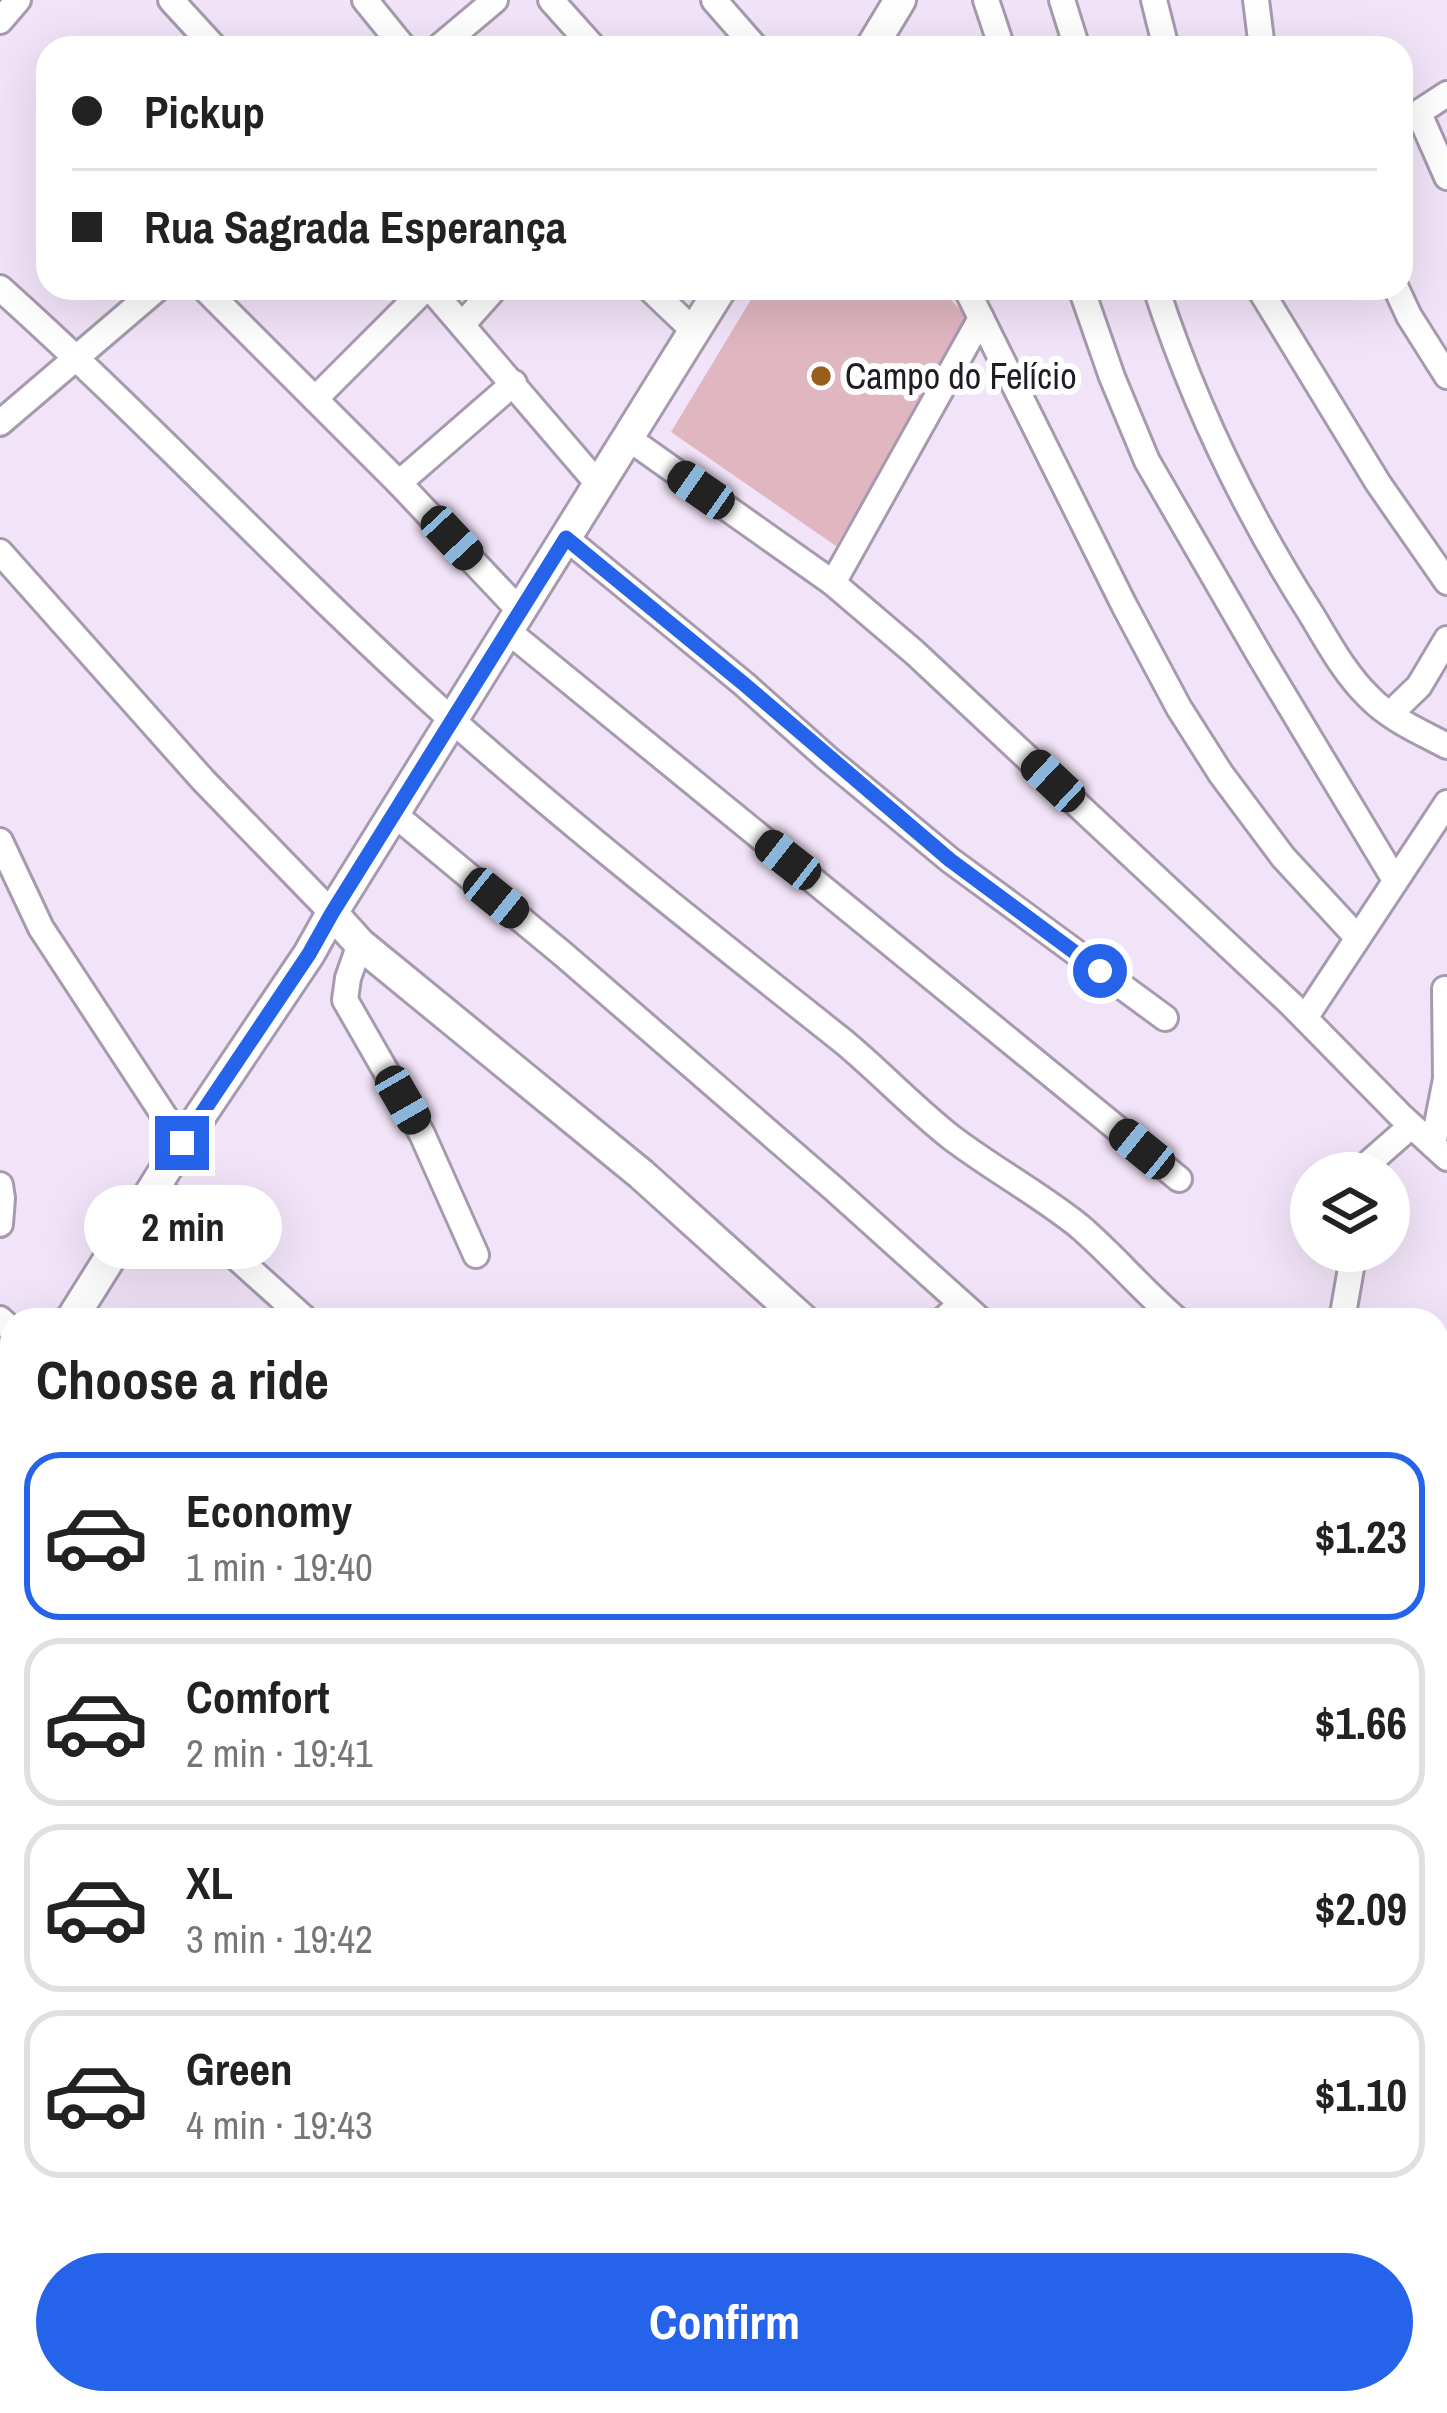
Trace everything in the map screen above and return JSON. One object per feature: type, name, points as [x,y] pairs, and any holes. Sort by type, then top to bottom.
[{"type":"street","points":[[0,21],[17,0]]},
{"type":"street","points":[[171,0],[204,36]]},
{"type":"street","points":[[365,0],[394,36]]},
{"type":"street","points":[[452,36],[495,0]]},
{"type":"street","points":[[551,0],[583,36]]},
{"type":"street","points":[[714,0],[746,36]]},
{"type":"street","points":[[878,36],[901,0]]},
{"type":"street","points":[[986,0],[998,36]]},
{"type":"street","points":[[1062,0],[1073,36]]},
{"type":"street","points":[[1154,0],[1163,36]]},
{"type":"street","points":[[1256,0],[1260,36]]},
{"type":"street","points":[[1447,94],[1421,111],[1447,177]]},
{"type":"street","points":[[0,288],[452,720],[871,1064],[911,1105],[1077,1225],[1163,1308]]},
{"type":"street","points":[[0,423],[144,300]]},
{"type":"street","points":[[216,300],[399,483],[514,621],[1179,1179]]},
{"type":"street","points":[[315,399],[416,300]]},
{"type":"street","points":[[439,300],[599,485]]},
{"type":"street","points":[[462,325],[484,300]]},
{"type":"street","points":[[661,300],[694,332]]},
{"type":"street","points":[[79,1308],[309,954],[714,300]]},
{"type":"street","points":[[972,300],[1179,708],[1282,857],[1357,937]]},
{"type":"street","points":[[1085,300],[1148,461],[1395,880]]},
{"type":"street","points":[[1160,300],[1206,421],[1284,572],[1349,674],[1390,714],[1447,746]]},
{"type":"street","points":[[1270,300],[1378,484],[1447,582]]},
{"type":"street","points":[[1402,300],[1447,376]]},
{"type":"street","points":[[833,583],[981,318]]},
{"type":"street","points":[[399,483],[514,383]]},
{"type":"street","points":[[628,438],[833,583],[914,652],[1305,1018],[1440,1152]]},
{"type":"street","points":[[566,538],[950,860],[1165,1018]]},
{"type":"street","points":[[0,552],[203,780],[360,944],[641,1174],[790,1308]]},
{"type":"street","points":[[1390,714],[1419,686],[1447,639]]},
{"type":"street","points":[[1305,1018],[1447,803]]},
{"type":"street","points":[[394,814],[833,1188],[954,1308]]},
{"type":"street","points":[[0,841],[41,928],[182,1143]]},
{"type":"street","points":[[360,944],[345,1000],[422,1134],[476,1255]]},
{"type":"street","points":[[1440,1152],[1446,1079],[1445,988]]},
{"type":"street","points":[[1382,1152],[1412,1126]]},
{"type":"street","points":[[0,1185],[0,1224]]},
{"type":"street","points":[[157,1185],[293,1308]]},
{"type":"street","points":[[1344,1308],[1350,1272]]},
{"type":"shaded area","name":"Campo do Felício","points":[[751,300],[951,300],[970,320],[836,546],[671,432]]},
{"type":"place","name":"Campo do Felício","points":[[821,376]]},
{"type":"route","points":[[182,1143],[309,954],[566,538],[950,860],[1100,971]]}]
